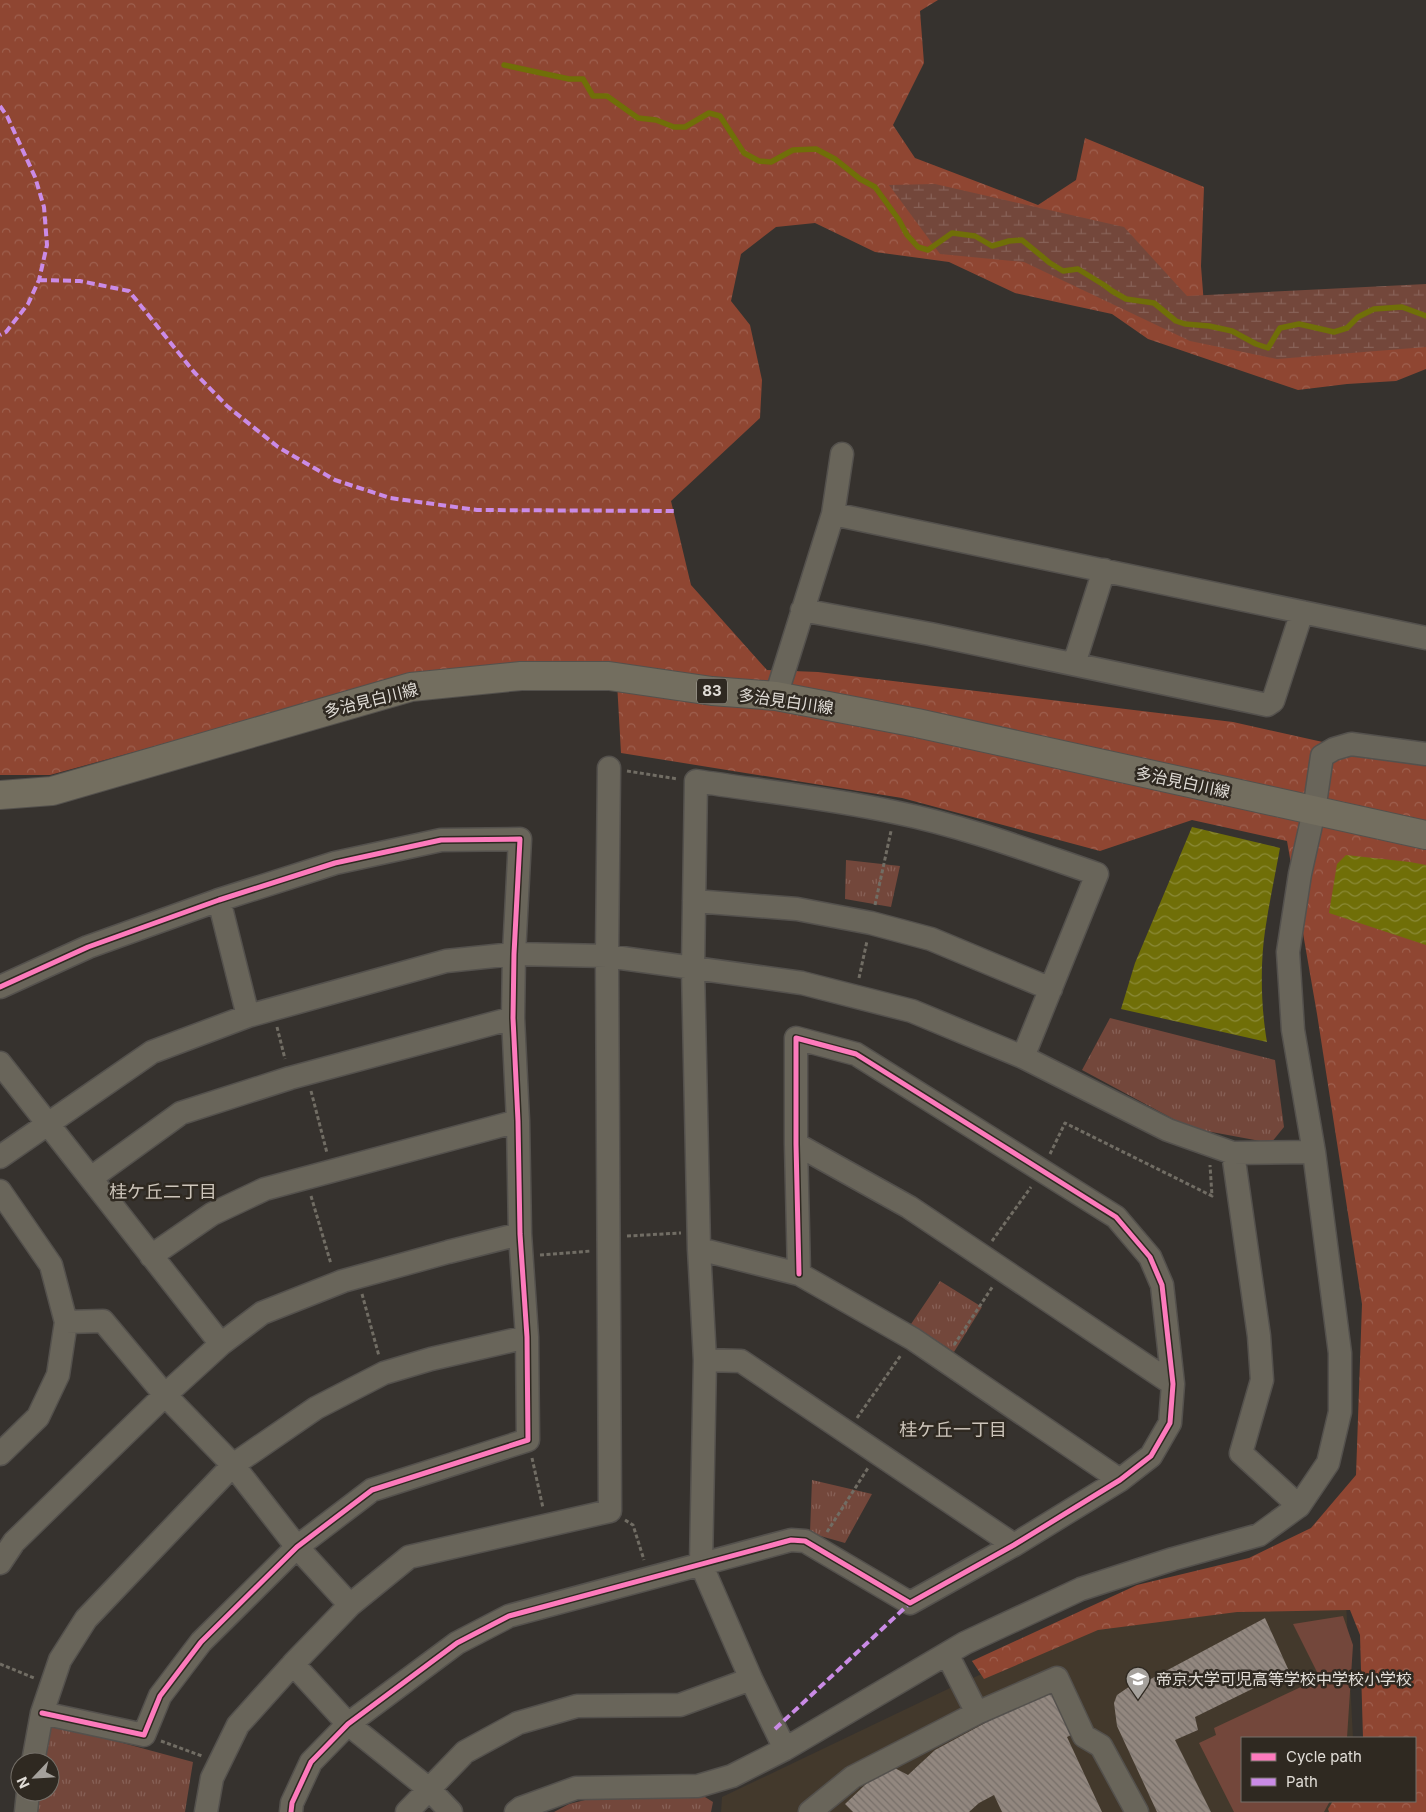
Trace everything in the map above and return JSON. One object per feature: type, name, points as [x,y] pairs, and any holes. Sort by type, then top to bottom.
[{"type":"main road","name":"多治見白川線","points":[[0,795],[52,791],[411,687],[521,676],[609,676],[712,691],[776,696],[917,723],[1426,835]]},
{"type":"street","points":[[776,696],[833,514],[842,454]]},
{"type":"street","points":[[833,514],[1426,638]]},
{"type":"street","points":[[1074,664],[1104,570]]},
{"type":"street","points":[[802,610],[930,634],[1267,705],[1273,701],[1302,612]]},
{"type":"street","points":[[516,1812],[521,1808],[576,1788],[698,1786],[732,1776],[785,1749],[965,1643],[1081,1589],[1259,1535],[1299,1506],[1328,1463],[1340,1412],[1340,1353],[1314,1152],[1293,1030],[1288,952],[1300,874],[1314,811],[1322,756],[1334,749],[1351,744],[1426,754]]},
{"type":"street","points":[[206,1812],[212,1778],[238,1725],[350,1605],[409,1557],[610,1511],[607,956],[608,768]]},
{"type":"street","points":[[785,1749],[751,1679],[701,1564],[705,1360],[699,1240],[693,968],[696,782],[820,799],[896,812],[987,836],[1097,874],[1023,1057]]},
{"type":"street","points":[[0,987],[88,947],[219,900],[335,863],[442,840],[520,839],[514,954],[513,1018],[518,1121],[520,1234],[527,1337],[528,1440],[372,1490],[297,1547],[201,1642],[160,1696],[144,1735],[42,1713]]},
{"type":"street","points":[[219,900],[248,1016]]},
{"type":"street","points":[[694,901],[797,909],[871,923],[931,939],[1051,988]]},
{"type":"street","points":[[0,1157],[152,1052],[248,1016],[446,960],[514,954],[607,956],[802,982],[912,1011],[1023,1057],[1168,1130],[1208,1144],[1233,1152],[1314,1152]]},
{"type":"street","points":[[91,1178],[181,1113],[298,1076],[513,1018]]},
{"type":"street","points":[[290,1812],[292,1803],[311,1762],[348,1724],[457,1643],[509,1616],[791,1540],[805,1541],[910,1603],[1014,1545],[1120,1480],[1151,1456],[1170,1423],[1173,1384],[1162,1285],[1150,1256],[1116,1218],[856,1054],[796,1038],[799,1274]]},
{"type":"street","points":[[0,1063],[221,1344]]},
{"type":"street","points":[[151,1256],[212,1214],[265,1190],[518,1121]]},
{"type":"street","points":[[796,1144],[909,1207],[1173,1384]]},
{"type":"street","points":[[1233,1152],[1259,1336],[1262,1380],[1241,1453],[1299,1506]]},
{"type":"street","points":[[0,1191],[51,1265],[66,1322],[58,1375],[38,1417],[0,1454]]},
{"type":"street","points":[[0,1563],[14,1542],[165,1395],[221,1344],[262,1313],[347,1280],[520,1234]]},
{"type":"street","points":[[699,1240],[799,1274],[913,1339],[1120,1480]]},
{"type":"street","points":[[66,1322],[103,1321],[165,1395],[233,1464],[297,1547],[350,1605]]},
{"type":"street","points":[[35,1752],[42,1713],[60,1660],[86,1619],[233,1464],[316,1408],[384,1373],[431,1359],[527,1337]]},
{"type":"street","points":[[705,1360],[741,1361],[1014,1545]]},
{"type":"street","points":[[947,1654],[977,1713]]},
{"type":"street","points":[[293,1664],[348,1724],[429,1789],[450,1812]]},
{"type":"street","points":[[810,1812],[853,1777],[977,1713],[1057,1678],[1084,1736],[1101,1746],[1137,1812]]},
{"type":"street","points":[[407,1812],[465,1752],[518,1722],[577,1706],[680,1705],[751,1679]]},
{"type":"path","points":[[608,768],[696,782]]},
{"type":"path","points":[[273,1009],[332,1172]]},
{"type":"path","points":[[982,1256],[1042,1171],[1065,1123],[1212,1196],[1208,1144]]},
{"type":"path","points":[[306,1178],[384,1373]]},
{"type":"path","points":[[522,1256],[608,1243],[699,1240]]},
{"type":"path","points":[[944,1360],[1004,1270]]},
{"type":"path","points":[[847,1432],[913,1339]]},
{"type":"path","points":[[528,1440],[547,1526]]},
{"type":"path","points":[[817,1548],[878,1453]]},
{"type":"path","points":[[610,1511],[633,1525],[650,1578]]},
{"type":"path","points":[[0,1664],[51,1684]]},
{"type":"path","points":[[144,1735],[219,1763]]},
{"type":"shaded area","name":"帝京大学可児高等学校中学校小学校","points":[[1346,1601],[1353,1737],[1241,1737],[1241,1802],[1357,1802],[1357,1812],[721,1812],[722,1797],[950,1688],[1118,1614]]},
{"type":"green space","points":[[0,0],[938,0],[920,11],[924,63],[893,125],[915,158],[1038,205],[1076,180],[1085,138],[1204,187],[1201,266],[1204,305],[1426,306],[1426,369],[1396,381],[1298,390],[1148,339],[1112,314],[1015,293],[949,262],[875,252],[815,223],[776,227],[741,254],[731,301],[750,325],[762,380],[760,418],[671,501],[691,585],[767,670],[818,672],[1233,722],[1426,765],[1426,1812],[1329,1812],[1328,1809],[1332,1802],[1416,1802],[1416,1737],[1363,1737],[1360,1635],[1350,1610],[1237,1612],[1098,1630],[984,1679],[972,1661],[1137,1585],[1249,1558],[1311,1528],[1356,1475],[1362,1304],[1317,1014],[1287,841],[1192,820],[1100,851],[902,798],[621,753],[616,665],[407,677],[50,775],[0,775]]},
{"type":"green space","points":[[935,184],[1124,227],[1187,296],[1426,284],[1426,347],[1277,359],[1190,341],[1024,262],[940,254],[889,185]]},
{"type":"green space","points":[[846,860],[900,866],[891,907],[845,899]]},
{"type":"green space","points":[[1110,1018],[1275,1060],[1284,1127],[1271,1143],[1190,1128],[1082,1070]]},
{"type":"green space","points":[[940,1281],[982,1307],[954,1352],[911,1324]]},
{"type":"green space","points":[[812,1480],[872,1494],[845,1543],[810,1533]]},
{"type":"green space","points":[[1343,1616],[1353,1645],[1347,1737],[1241,1737],[1241,1802],[1329,1802],[1324,1812],[1234,1812],[1199,1743],[1216,1735],[1214,1728],[1320,1678],[1293,1624]]},
{"type":"green space","points":[[49,1723],[193,1762],[185,1812],[36,1812],[37,1802],[60,1802],[60,1752],[45,1752]]},
{"type":"green space","points":[[601,1796],[705,1797],[713,1802],[711,1812],[554,1812],[569,1804]]},
{"type":"water","points":[[1192,827],[1280,848],[1262,958],[1262,1001],[1267,1042],[1121,1009],[1135,963]]},
{"type":"water","points":[[1346,855],[1426,865],[1426,945],[1329,913],[1337,864]]},
{"type":"building","points":[[1265,1618],[1289,1671],[1195,1717],[1198,1730],[1175,1740],[1211,1812],[1157,1812],[1117,1726],[1114,1703],[1117,1695],[1136,1682],[1147,1681]]},
{"type":"building","points":[[1052,1687],[1075,1733],[1067,1737],[1102,1812],[1002,1812],[994,1795],[979,1803],[969,1812],[853,1812],[845,1804],[887,1764],[908,1775],[935,1750]]},
{"type":"waterway","points":[[504,65],[569,79],[583,79],[593,96],[607,96],[638,118],[656,120],[674,127],[685,127],[709,113],[720,116],[744,153],[759,161],[771,162],[793,150],[816,149],[835,159],[860,179],[875,187],[899,220],[907,235],[918,247],[928,250],[952,233],[975,236],[992,246],[1009,241],[1022,240],[1063,271],[1078,269],[1126,299],[1154,303],[1176,321],[1232,331],[1256,344],[1268,348],[1280,328],[1299,324],[1334,332],[1347,328],[1358,317],[1374,309],[1402,307],[1426,316]]},
{"type":"marked path","points":[[0,106],[7,116],[35,177],[44,207],[47,245],[39,280],[28,304],[6,332],[0,335]]},
{"type":"marked path","points":[[39,280],[80,281],[129,291],[194,372],[227,406],[278,447],[335,480],[390,498],[477,510],[677,511]]},
{"type":"marked path","points":[[775,1729],[910,1603]]},
{"type":"cycle path","points":[[0,987],[88,947],[219,900],[335,863],[441,840],[520,839],[514,954],[513,1018],[518,1121],[520,1234],[527,1337],[528,1440],[372,1490],[297,1547],[201,1642],[160,1696],[144,1735],[42,1713]]},
{"type":"cycle path","points":[[291,1812],[292,1803],[311,1762],[348,1724],[457,1643],[509,1616],[791,1540],[805,1541],[910,1603],[1014,1545],[1120,1480],[1151,1456],[1170,1423],[1173,1384],[1162,1285],[1150,1257],[1116,1217],[856,1054],[796,1038],[799,1274]]},
{"type":"place","name":"帝京大学可児高等学校中学校小学校","points":[[1138,1700]]},
{"type":"district","name":"桂ケ丘二丁目","points":[[163,1192]]},
{"type":"district","name":"桂ケ丘一丁目","points":[[953,1430]]}]
